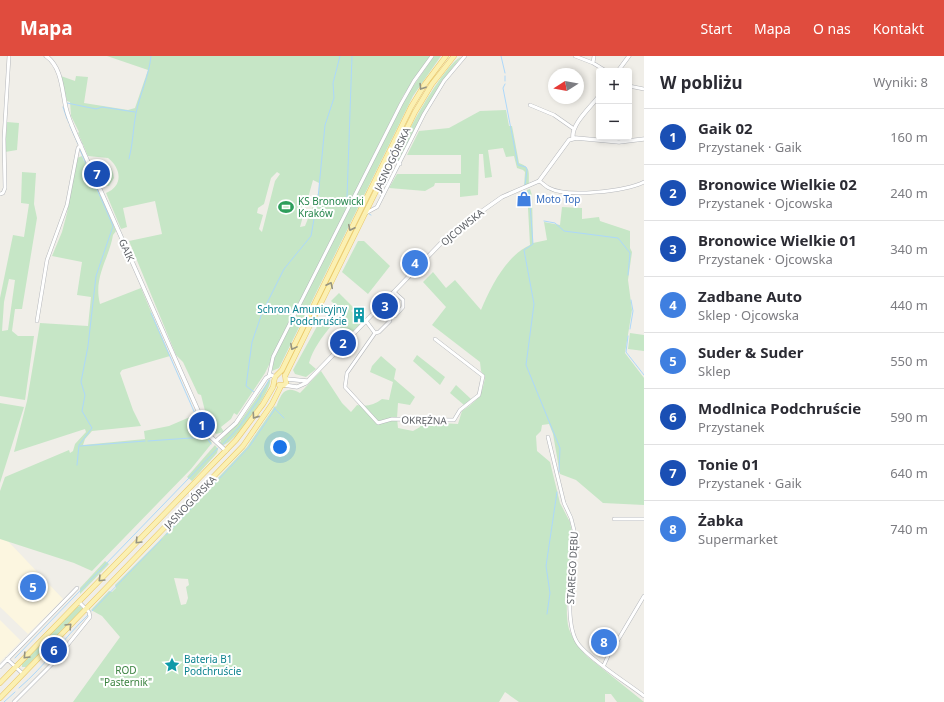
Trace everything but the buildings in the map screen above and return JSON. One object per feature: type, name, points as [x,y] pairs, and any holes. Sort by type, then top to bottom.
[{"type":"main road","name":"JASNOGÓRSKA","points":[[0,683],[226,451],[256,415],[276,378],[408,112],[425,84],[446,56]]},
{"type":"main road","name":"JASNOGÓRSKA","points":[[0,698],[161,533],[243,446],[272,404],[282,385],[423,97],[454,57]]},
{"type":"main road","points":[[276,378],[286,377]]},
{"type":"main road","points":[[276,378],[282,385]]},
{"type":"main road","points":[[154,525],[161,533]]},
{"type":"street","points":[[0,194],[3,193],[5,188],[4,138],[9,56]]},
{"type":"street","name":"GAIK","points":[[46,56],[52,61],[57,70],[69,117],[204,424],[216,441],[226,451]]},
{"type":"street","points":[[216,441],[236,423],[269,376],[273,357],[401,104],[414,81],[432,56]]},
{"type":"street","points":[[365,215],[377,207],[424,114],[444,81],[465,56]]},
{"type":"street","points":[[575,56],[594,63],[602,68]]},
{"type":"street","points":[[594,56],[594,63]]},
{"type":"street","points":[[620,68],[629,56]]},
{"type":"street","points":[[632,87],[644,89]]},
{"type":"street","points":[[573,138],[574,129],[596,100]]},
{"type":"street","points":[[530,105],[554,115],[574,129]]},
{"type":"street","points":[[644,139],[612,142],[573,138],[566,143],[540,181],[550,189],[558,191],[593,193],[644,182]]},
{"type":"street","points":[[37,321],[47,260],[67,205],[78,148],[81,144]]},
{"type":"street","points":[[396,151],[396,161],[400,164]]},
{"type":"street","name":"OJCOWSKA","points":[[308,381],[444,240],[502,197],[540,181]]},
{"type":"street","points":[[394,292],[403,300],[403,307],[395,316]]},
{"type":"street","points":[[366,321],[375,333]]},
{"type":"street","name":"OKRĘŻNA","points":[[390,321],[379,332],[375,333],[347,373],[345,380],[345,387],[378,423],[396,419],[454,420],[460,410],[479,395],[483,376],[435,339]]},
{"type":"street","points":[[269,376],[276,378]]},
{"type":"street","points":[[286,377],[301,382],[308,381]]},
{"type":"street","points":[[282,385],[302,386],[308,381]]},
{"type":"street","name":"STAREGO DĘBU","points":[[548,437],[562,496],[574,530],[569,613],[571,628],[578,644],[644,696]]},
{"type":"street","points":[[614,519],[644,519]]},
{"type":"street","points":[[0,667],[77,588]]},
{"type":"street","points":[[604,665],[608,656],[608,650],[615,645],[644,596]]},
{"type":"street","points":[[14,702],[53,663],[90,617],[90,614],[86,609],[78,602]]},
{"type":"street","points":[[7,659],[23,674]]},
{"type":"shaded area","points":[[0,539],[6,539],[63,599],[28,634],[0,607]]},
{"type":"shaded area","points":[[0,620],[21,641],[0,662]]},
{"type":"green space","points":[[107,56],[430,56],[403,96],[265,373],[237,415],[234,413],[231,419],[221,427],[224,432],[216,434],[208,423],[201,395],[198,394],[183,362],[176,355],[129,241],[162,234],[155,201],[123,208],[127,227],[121,229],[106,193],[112,190],[118,182],[118,172],[113,162],[108,158],[88,156],[71,116],[70,102],[67,101],[61,76],[75,81],[76,76],[88,77],[84,103],[128,110],[135,108],[148,70]],"holes":[[[277,172],[280,174],[275,181],[262,232],[259,229],[263,215],[257,213],[258,208],[264,204],[271,178]],[[313,180],[319,183],[319,191],[305,226],[300,227]]]},
{"type":"green space","points":[[434,56],[441,56],[413,96],[279,368],[272,371],[274,358],[405,98]]},
{"type":"green space","points":[[461,57],[443,80],[399,161],[397,161],[405,138],[423,105],[444,73]]},
{"type":"green space","points":[[506,110],[509,126],[512,126],[519,163],[528,169],[529,185],[524,187],[525,172],[517,168],[514,156],[506,157],[503,148],[488,150],[492,177],[485,178],[483,154],[479,154],[478,195],[460,197],[460,183],[435,183],[434,186],[425,191],[389,188],[397,174],[461,174],[461,155],[407,155],[419,131],[449,128],[480,111]]},
{"type":"green space","points":[[7,122],[19,123],[17,150],[5,152]]},
{"type":"green space","points":[[82,156],[84,161],[86,161],[116,231],[113,235],[100,277],[98,294],[100,304],[141,288],[170,356],[122,370],[120,373],[133,410],[141,426],[92,431],[85,439],[83,445],[145,439],[144,431],[169,426],[197,414],[212,443],[191,469],[92,571],[74,563],[0,539],[0,491],[5,477],[69,450],[70,453],[73,451],[75,444],[86,432],[85,429],[14,452],[27,401],[40,323],[88,326],[91,297],[77,295],[82,262],[52,256],[62,232],[67,213],[77,158]]},
{"type":"green space","points":[[96,160],[106,162],[111,167],[114,178],[109,186],[101,185],[91,162]]},
{"type":"green space","points":[[22,172],[36,173],[34,204],[37,218],[22,309],[15,309],[12,331],[18,336],[34,336],[25,400],[0,396],[0,298],[13,235],[24,237],[29,204],[21,203]],"holes":[[[9,279],[15,280],[8,330],[2,331],[4,302]]]},
{"type":"green space","name":"ROD \"Pasternik\"","points":[[530,189],[532,195],[533,243],[547,240],[544,222],[560,225],[562,207],[582,208],[582,219],[599,217],[600,221],[630,231],[630,248],[632,252],[628,280],[632,310],[625,353],[644,378],[644,505],[603,503],[576,480],[560,474],[553,434],[549,424],[542,425],[541,431],[536,436],[537,451],[550,462],[560,503],[570,522],[572,533],[567,609],[569,629],[577,644],[588,657],[644,702],[617,702],[611,694],[605,694],[605,702],[519,702],[505,692],[499,702],[73,702],[120,637],[102,616],[91,610],[109,591],[112,592],[116,588],[115,585],[159,541],[247,447],[275,406],[276,407],[284,392],[290,390],[300,393],[321,371],[342,403],[351,412],[357,405],[367,406],[382,399],[389,400],[393,382],[370,372],[372,366],[381,356],[396,369],[394,379],[415,397],[410,405],[398,403],[398,428],[413,431],[420,427],[422,422],[458,424],[462,411],[472,404],[481,393],[485,377],[481,371],[480,362],[432,325],[446,307],[423,282],[433,272],[446,288],[455,280],[481,310],[500,273],[514,256],[530,245],[527,190]],"holes":[[[174,578],[188,579],[189,585],[186,587],[188,598],[186,604],[181,605]]]},
{"type":"green space","points":[[358,241],[364,241],[390,266],[368,294],[342,272]]},
{"type":"green space","points":[[339,293],[354,308],[351,311],[360,318],[362,316],[365,319],[349,335],[337,325],[345,314],[331,301]]},
{"type":"green space","points":[[321,319],[331,326],[318,343],[309,363],[316,369],[306,377],[295,374],[293,370]]},
{"type":"green space","points":[[630,333],[644,335],[644,351],[628,349]]},
{"type":"green space","points":[[417,355],[445,377],[440,385],[413,361]]},
{"type":"green space","points":[[270,379],[270,384],[260,404],[244,426],[236,436],[228,442],[223,445],[220,443],[221,440],[241,420]]},
{"type":"green space","points":[[456,385],[471,399],[464,405],[450,393]]},
{"type":"green space","points":[[0,403],[24,407],[0,483]]},
{"type":"green space","points":[[215,445],[218,449],[217,453],[192,481],[187,477]]},
{"type":"green space","points":[[105,561],[109,564],[80,594],[80,588]]},
{"type":"green space","points":[[80,606],[83,609],[26,667],[22,667],[22,664],[77,607]]},
{"type":"waterway","points":[[129,159],[136,113],[151,56]]},
{"type":"waterway","points":[[318,198],[325,125],[334,98],[333,83],[340,56]]},
{"type":"waterway","points":[[349,204],[347,197],[352,56]]},
{"type":"waterway","points":[[501,56],[505,73]]},
{"type":"waterway","points":[[505,76],[505,81]]},
{"type":"waterway","points":[[505,84],[503,88],[518,165],[526,167],[527,170],[525,185]]},
{"type":"waterway","points":[[67,103],[96,109],[102,107],[135,112]]},
{"type":"waterway","points":[[63,107],[67,119]]},
{"type":"waterway","points":[[70,126],[78,144]]},
{"type":"waterway","points":[[77,465],[79,445],[92,428],[82,411],[85,395],[81,382],[88,346],[96,276],[113,226],[80,150]]},
{"type":"waterway","points":[[529,191],[533,244],[524,250],[534,304],[526,365],[560,448],[559,472]]},
{"type":"waterway","points":[[254,392],[246,386],[252,342],[262,313],[284,269],[311,236],[317,202]]},
{"type":"waterway","points":[[544,221],[555,223],[564,231],[618,238],[630,253],[628,275]]},
{"type":"waterway","points":[[630,329],[633,311],[631,300]]},
{"type":"waterway","points":[[151,313],[203,432],[211,444]]},
{"type":"waterway","points":[[628,336],[626,352],[644,375]]},
{"type":"waterway","points":[[260,396],[269,380]]},
{"type":"waterway","points":[[223,444],[239,427],[261,396]]},
{"type":"waterway","points":[[274,408],[284,418]]},
{"type":"waterway","points":[[166,535],[249,447],[275,409]]},
{"type":"waterway","points":[[148,441],[205,437]]},
{"type":"waterway","points":[[80,446],[145,441]]},
{"type":"waterway","points":[[15,658],[218,448]]},
{"type":"waterway","points":[[547,614],[550,593],[546,566],[557,492]]},
{"type":"waterway","points":[[92,611],[162,539]]},
{"type":"waterway","points":[[19,688],[37,671],[88,615]]},
{"type":"waterway","points":[[4,702],[15,692]]},
{"type":"place","name":"Tonie 01","points":[[97,174]]},
{"type":"place","name":"Moto Top","points":[[524,199]]},
{"type":"place","name":"KS Bronowicki Kraków","points":[[286,207]]},
{"type":"place","name":"Zadbane Auto","points":[[415,263]]},
{"type":"place","name":"Bronowice Wielkie 01","points":[[385,306]]},
{"type":"place","name":"Schron Amunicyjny Podchruście","points":[[359,315]]},
{"type":"place","name":"Bronowice Wielkie 02","points":[[343,343]]},
{"type":"place","name":"Gaik 02","points":[[202,425]]},
{"type":"place","name":"Suder & Suder","points":[[33,587]]},
{"type":"place","name":"Żabka","points":[[604,642]]},
{"type":"place","name":"Modlnica Podchruście","points":[[54,650]]},
{"type":"place","name":"Bateria B1 Podchruście","points":[[172,665]]}]
